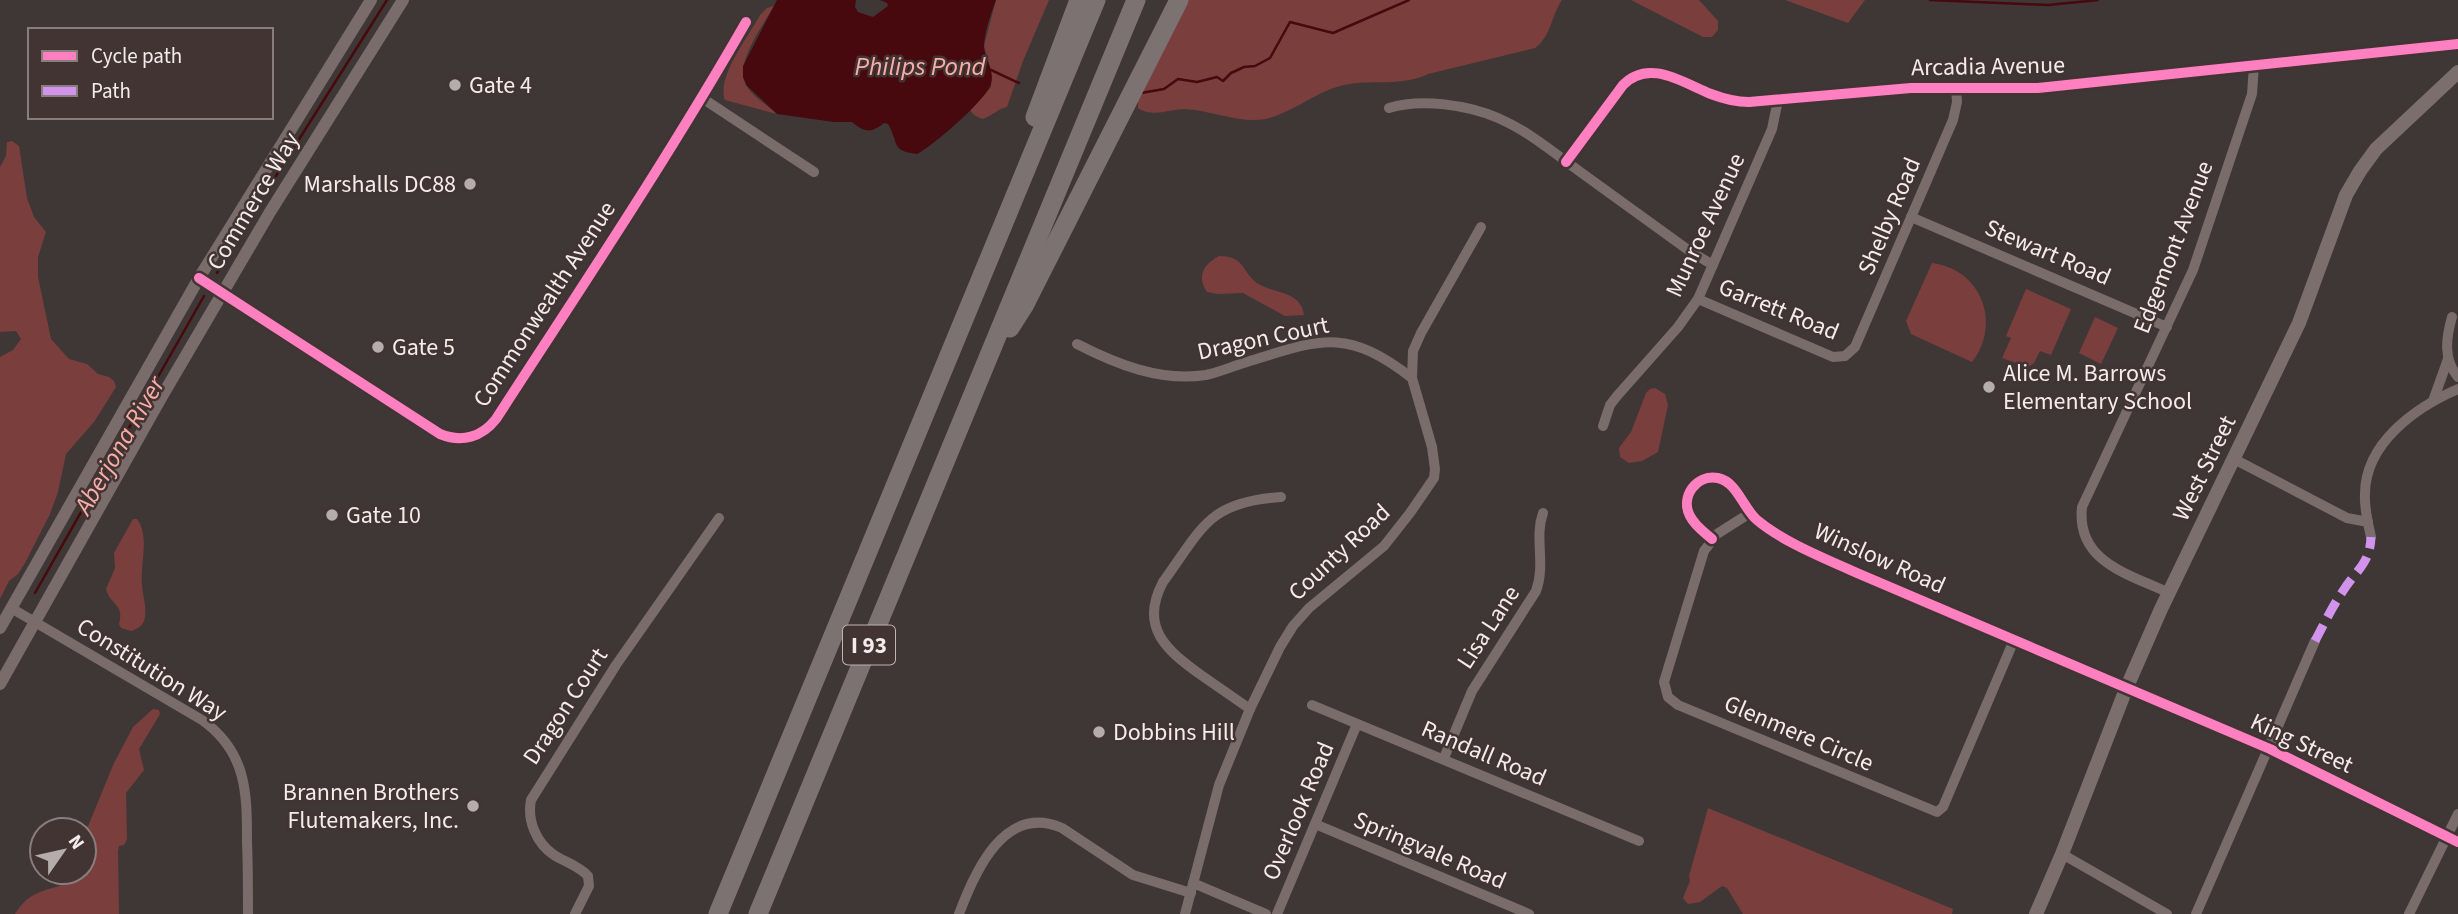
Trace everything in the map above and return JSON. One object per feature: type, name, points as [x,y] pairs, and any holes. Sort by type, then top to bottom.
[{"type":"highway","points":[[1020,183],[1037,107],[1079,0]]},
{"type":"highway","name":"I 93","points":[[718,914],[1097,0]]},
{"type":"highway","name":"I 93","points":[[758,914],[1136,0]]},
{"type":"highway","points":[[980,376],[1024,306],[1179,0]]},
{"type":"main road","name":"West Street","points":[[2036,914],[2126,689],[2169,593],[2299,323],[2334,222],[2353,183],[2386,138],[2458,72]]},
{"type":"street","name":"Commerce Way","points":[[0,628],[199,278],[371,0]]},
{"type":"street","name":"Commerce Way","points":[[1,681],[270,212],[403,0]]},
{"type":"street","name":"Commonwealth Avenue","points":[[199,278],[440,434],[458,438],[475,436],[487,429],[496,419],[702,98],[746,22]]},
{"type":"street","name":"Arcadia Avenue","points":[[1566,162],[1623,85],[1641,73],[1663,73],[1729,100],[1778,100],[1899,89],[2038,88],[2458,44]]},
{"type":"street","name":"Edgemont Avenue","points":[[2169,593],[2112,567],[2100,558],[2087,541],[2081,515],[2084,500],[2193,270],[2252,94],[2254,65]]},
{"type":"street","name":"Shelby Road","points":[[1845,356],[1855,347],[1953,120],[1957,102],[1956,88]]},
{"type":"street","points":[[702,98],[814,172]]},
{"type":"street","name":"Munroe Avenue","points":[[1603,426],[1617,396],[1678,327],[1698,299],[1772,129],[1778,100]]},
{"type":"street","points":[[1389,108],[1409,103],[1429,103],[1494,117],[1514,126],[1713,265]]},
{"type":"street","name":"Stewart Road","points":[[1911,217],[2167,327]]},
{"type":"street","name":"County Road","points":[[1185,914],[1219,785],[1250,709],[1280,647],[1301,617],[1384,546],[1434,478],[1435,458],[1412,378],[1412,361],[1417,341],[1482,227]]},
{"type":"street","name":"Garrett Road","points":[[1698,299],[1833,357],[1845,356]]},
{"type":"street","points":[[2452,317],[2447,342],[2448,359],[2458,377]]},
{"type":"street","name":"Dragon Court","points":[[1077,344],[1132,369],[1195,375],[1215,372],[1312,344],[1337,341],[1372,351],[1412,378]]},
{"type":"street","points":[[2432,401],[2448,359]]},
{"type":"street","points":[[2371,537],[2365,484],[2375,456],[2396,429],[2432,401],[2458,389]]},
{"type":"street","points":[[2234,459],[2347,518],[2368,522]]},
{"type":"street","name":"Winslow Road","points":[[1712,539],[1692,520],[1687,510],[1689,491],[1701,480],[1716,478],[1728,483],[1750,513],[1769,528],[1843,567],[2126,689]]},
{"type":"street","points":[[1250,709],[1170,652],[1156,629],[1154,610],[1163,582],[1211,517],[1240,503],[1281,497]]},
{"type":"street","name":"Lisa Lane","points":[[1444,758],[1472,691],[1536,591],[1541,572],[1539,526],[1544,513]]},
{"type":"street","points":[[1712,539],[1750,513]]},
{"type":"street","name":"Dragon Court","points":[[575,914],[589,886],[588,876],[550,852],[539,840],[531,818],[531,800],[616,665],[719,518]]},
{"type":"street","name":"Glenmere Circle","points":[[1712,539],[1701,560],[1666,677],[1664,685],[1668,697],[1678,705],[1933,812],[1939,812],[1944,807],[2014,640]]},
{"type":"street","name":"Constitution Way","points":[[11,608],[202,720],[228,744],[238,764],[247,795],[248,914]]},
{"type":"street","points":[[2196,914],[2315,641]]},
{"type":"street","name":"King Street","points":[[2126,689],[2270,749],[2458,842]]},
{"type":"street","name":"Randall Road","points":[[1312,705],[1639,841]]},
{"type":"street","name":"Overlook Road","points":[[1277,914],[1357,724]]},
{"type":"street","points":[[2409,914],[2458,814]]},
{"type":"street","points":[[959,914],[972,881],[995,846],[1012,829],[1030,822],[1051,823],[1062,828],[1133,875],[1192,888],[1266,914]]},
{"type":"street","name":"Springvale Road","points":[[1315,824],[1529,914]]},
{"type":"street","points":[[2062,854],[2167,914]]},
{"type":"shaded area","points":[[996,0],[1049,0],[1007,107],[982,119],[970,110],[991,87],[991,70],[984,46]]},
{"type":"shaded area","points":[[1180,0],[1562,0],[1548,32],[1535,48],[1408,80],[1344,85],[1275,116],[1256,120],[1185,109],[1155,113],[1138,108],[1138,101]]},
{"type":"shaded area","points":[[1631,0],[1699,0],[1718,21],[1718,30],[1712,37],[1703,37]]},
{"type":"shaded area","points":[[1785,0],[1865,0],[1848,23]]},
{"type":"shaded area","points":[[774,6],[747,54],[743,75],[751,92],[777,114],[725,100],[723,91],[729,69],[760,15],[767,8]]},
{"type":"shaded area","points":[[12,141],[19,146],[27,198],[34,217],[46,232],[38,257],[38,277],[51,339],[69,359],[87,364],[98,374],[109,377],[116,387],[94,422],[66,454],[50,514],[25,563],[9,581],[0,599],[0,357],[13,350],[21,339],[16,331],[0,332],[0,167],[6,156],[7,142]]},
{"type":"shaded area","points":[[1219,256],[1238,261],[1263,287],[1298,301],[1304,315],[1285,316],[1243,293],[1207,292],[1202,281],[1203,271]]},
{"type":"shaded area","points":[[1932,263],[1949,267],[1963,276],[1982,300],[1985,331],[1981,347],[1972,362],[1911,334],[1906,321]]},
{"type":"shaded area","points":[[2026,289],[2071,309],[2051,355],[2040,351],[2034,363],[2028,367],[2002,358],[2011,338],[2006,336]]},
{"type":"shaded area","points":[[2095,317],[2118,328],[2101,364],[2079,353]]},
{"type":"shaded area","points":[[1655,388],[1665,394],[1668,405],[1658,452],[1642,461],[1629,463],[1620,457],[1619,448],[1631,432],[1646,393]]},
{"type":"shaded area","points":[[133,519],[137,519],[143,533],[142,588],[145,613],[142,624],[131,631],[121,628],[119,608],[106,589],[115,568],[114,553]]},
{"type":"shaded area","points":[[153,709],[159,710],[160,714],[139,749],[144,770],[126,793],[127,839],[124,845],[119,846],[118,851],[119,914],[15,914],[26,900],[44,890],[57,886],[98,886],[98,816],[92,816],[114,763],[133,727]]},
{"type":"shaded area","points":[[1708,808],[1953,909],[1952,914],[1743,914],[1727,888],[1722,886],[1700,902],[1688,904],[1683,898],[1690,881],[1689,876]]},
{"type":"water","name":"Philips Pond","points":[[777,0],[856,0],[855,7],[858,12],[873,17],[888,6],[880,0],[996,0],[984,42],[992,75],[991,84],[980,100],[958,122],[917,154],[903,151],[896,145],[888,124],[884,123],[868,130],[852,122],[777,114],[747,86],[743,77],[743,66]]},
{"type":"waterway","name":"Aberjona River","points":[[267,190],[387,0]]},
{"type":"waterway","points":[[1141,93],[1164,89],[1178,79],[1197,82],[1217,77],[1223,81],[1231,73],[1244,67],[1255,66],[1270,58],[1290,22],[1333,33],[1409,0]]},
{"type":"waterway","points":[[1930,0],[2048,5],[2098,0]]},
{"type":"waterway","points":[[991,70],[1019,83]]},
{"type":"waterway","name":"Aberjona River","points":[[217,273],[249,218]]},
{"type":"waterway","name":"Aberjona River","points":[[35,593],[204,296]]},
{"type":"marked path","points":[[2315,641],[2339,597],[2365,560],[2371,537]]},
{"type":"cycle path","points":[[199,278],[440,434],[456,438],[478,434],[496,419],[560,321],[655,173],[746,22]]},
{"type":"cycle path","points":[[1566,162],[1623,85],[1644,73],[1666,75],[1711,94],[1749,102],[1911,88],[2038,88],[2458,44]]},
{"type":"cycle path","points":[[1712,539],[1692,520],[1687,501],[1697,483],[1718,478],[1725,480],[1735,490],[1757,520],[1805,550],[2270,749],[2458,842]]},
{"type":"place","name":"Gate 4","points":[[455,85]]},
{"type":"place","name":"Marshalls DC88","points":[[470,184]]},
{"type":"place","name":"Gate 5","points":[[378,347]]},
{"type":"place","name":"Alice M. Barrows Elementary School","points":[[1989,387]]},
{"type":"place","name":"Gate 10","points":[[332,515]]},
{"type":"place","name":"Dobbins Hill","points":[[1099,732]]},
{"type":"place","name":"Brannen Brothers Flutemakers, Inc.","points":[[473,806]]}]
